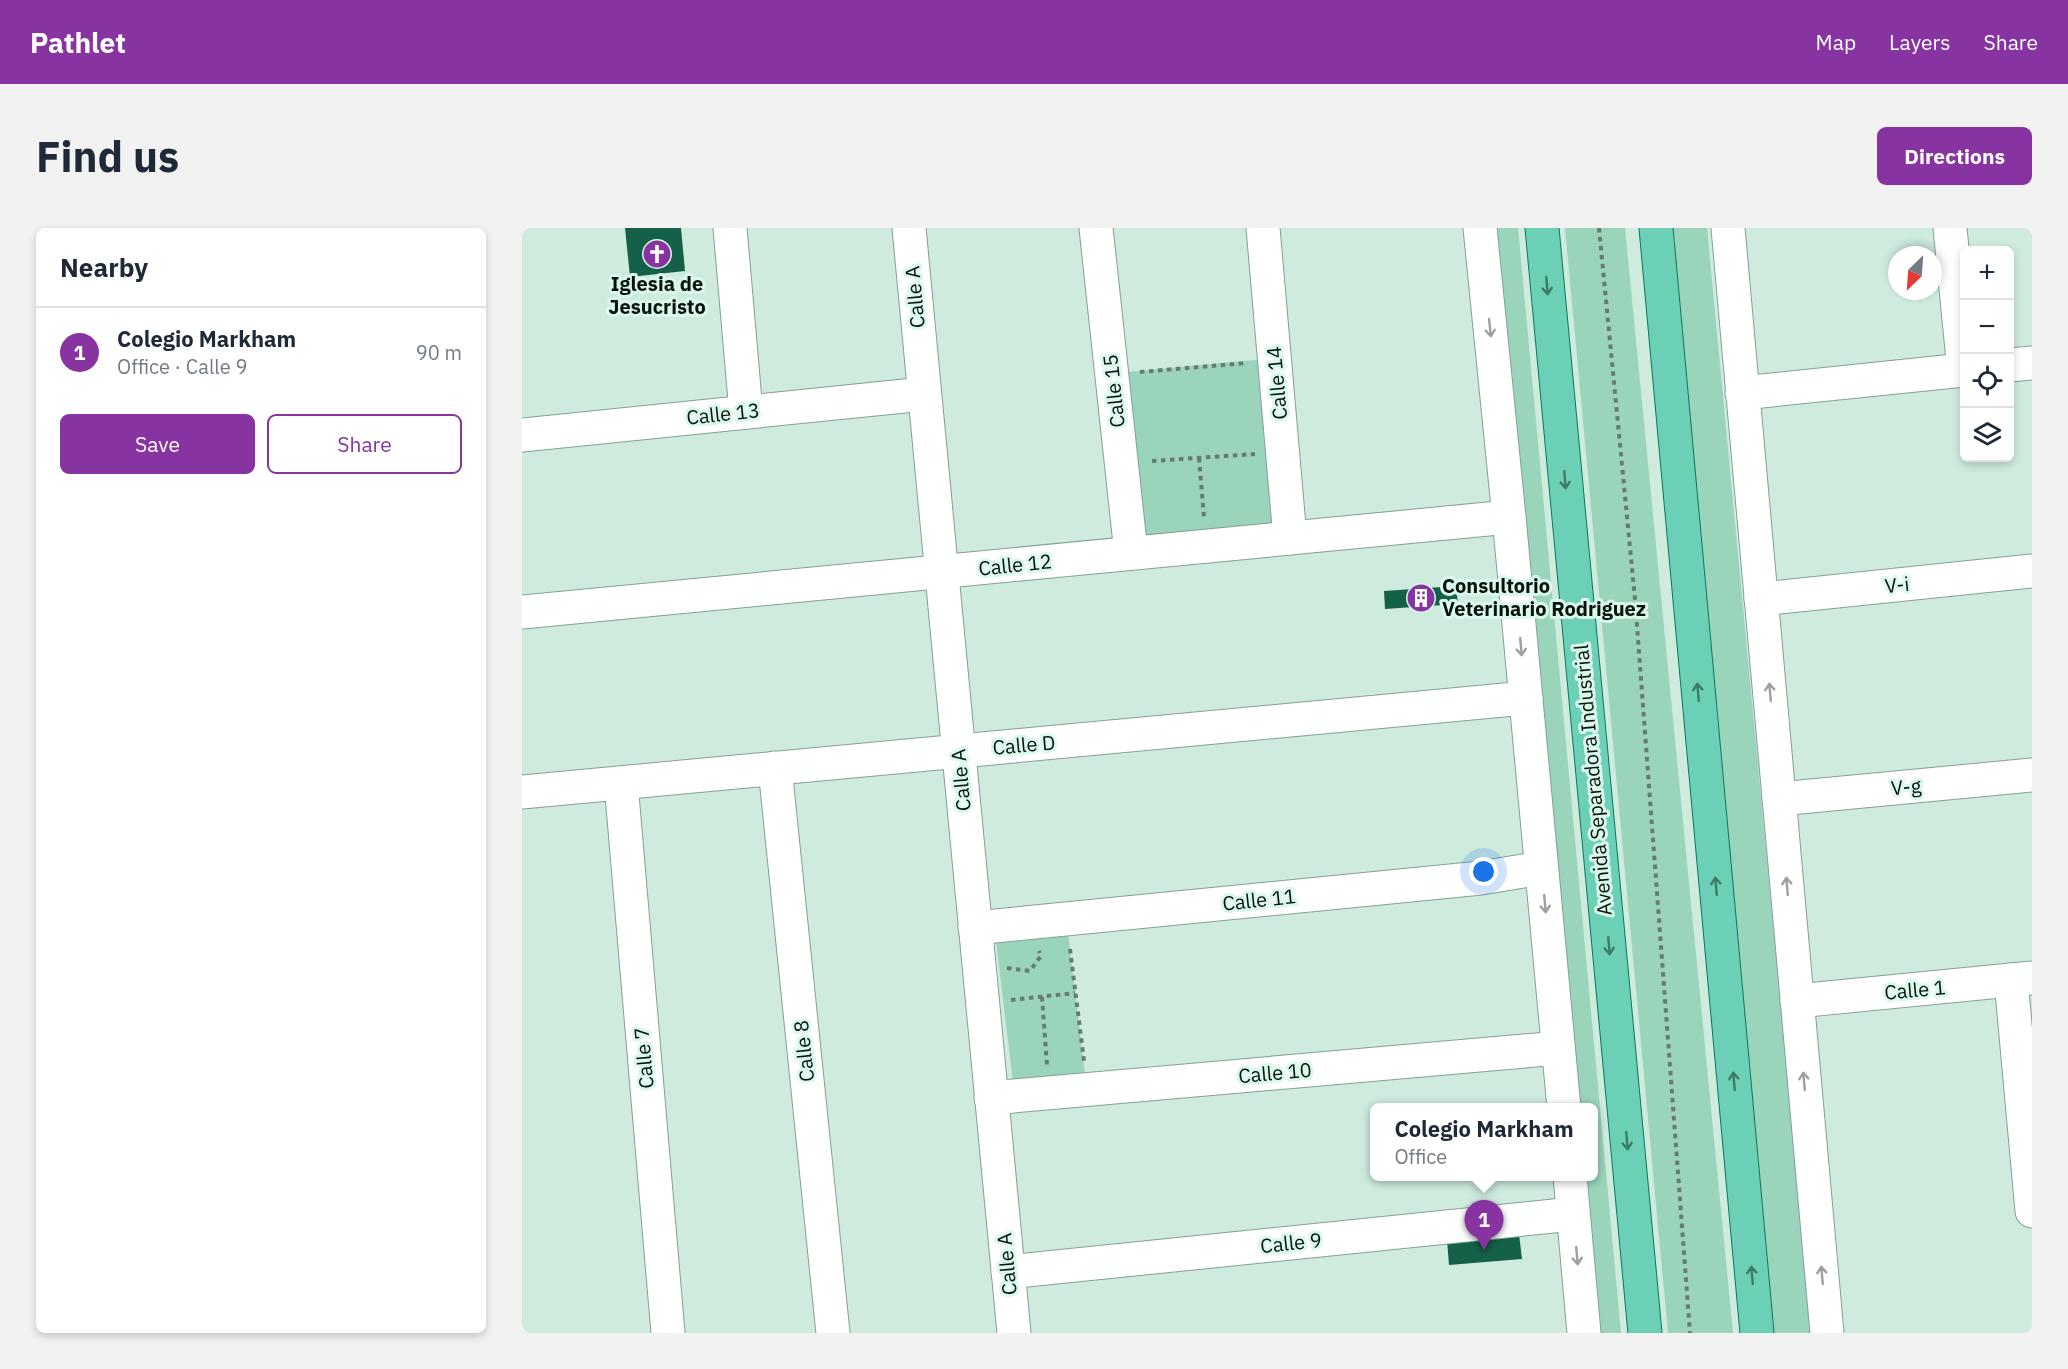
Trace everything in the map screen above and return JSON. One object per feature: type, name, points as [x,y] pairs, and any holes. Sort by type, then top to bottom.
[{"type":"main road","name":"Avenida Separadora Industrial","points":[[1542,228],[1645,1333]]},
{"type":"main road","points":[[1656,228],[1757,1333]]},
{"type":"street","points":[[730,228],[746,412]]},
{"type":"street","name":"Calle A","points":[[909,228],[1014,1333]]},
{"type":"street","name":"Calle 15","points":[[1096,228],[1131,553]]},
{"type":"street","name":"Calle 14","points":[[1263,228],[1290,538]]},
{"type":"street","points":[[1480,228],[1564,1103]]},
{"type":"street","points":[[1728,228],[1827,1333]]},
{"type":"street","points":[[1950,228],[1962,354]]},
{"type":"street","points":[[2014,365],[2032,363]]},
{"type":"street","points":[[1742,393],[1960,370]]},
{"type":"street","name":"Calle 13","points":[[522,435],[924,394]]},
{"type":"street","name":"Calle 12","points":[[522,612],[1509,517]]},
{"type":"street","name":"V-i","points":[[1761,599],[2032,571]]},
{"type":"street","name":"Calle D","points":[[522,792],[1526,698]]},
{"type":"street","name":"Calle 8","points":[[775,768],[832,1333]]},
{"type":"street","name":"V-g","points":[[1779,799],[2032,776]]},
{"type":"street","name":"Calle 7","points":[[621,783],[668,1333]]},
{"type":"street","name":"Calle 11","points":[[975,928],[1481,878],[1541,868]]},
{"type":"street","points":[[2021,979],[2032,1211]]},
{"type":"street","name":"Calle 1","points":[[1797,1001],[2021,979]]},
{"type":"street","name":"Calle 10","points":[[991,1098],[1558,1048]]},
{"type":"street","points":[[1570,1181],[1584,1333]]},
{"type":"street","name":"Calle 9","points":[[1008,1272],[1573,1214]]},
{"type":"path","points":[[1599,228],[1635,599],[1690,1333]]},
{"type":"path","points":[[1130,373],[1251,362]]},
{"type":"path","points":[[1149,461],[1259,453]]},
{"type":"path","points":[[1199,458],[1205,521]]},
{"type":"path","points":[[1066,919],[1086,1082],[1091,1089]]},
{"type":"path","points":[[1000,967],[1030,971],[1041,956],[1038,948]]},
{"type":"path","points":[[1004,1000],[1075,993]]},
{"type":"path","points":[[1042,997],[1048,1075]]},
{"type":"green space","points":[[1493,228],[1518,228],[1621,1333],[1598,1333],[1583,1181],[1598,1181],[1598,1103],[1577,1103]]},
{"type":"green space","points":[[1565,228],[1625,228],[1733,1333],[1668,1333]]},
{"type":"green space","points":[[1666,228],[1707,228],[1812,1333],[1772,1333]]},
{"type":"green space","points":[[1264,359],[1280,526],[1144,538],[1128,372]]},
{"type":"green space","points":[[1067,924],[1086,1083],[1014,1091],[995,932]]},
{"type":"building","points":[[625,228],[681,228],[685,271],[630,277]]},
{"type":"building","name":"Consultorio Veterinario Rodriguez","points":[[1456,586],[1458,604],[1385,609],[1384,591]]},
{"type":"building","points":[[1519,1234],[1522,1259],[1449,1265],[1447,1240]]},
{"type":"place","name":"Iglesia de Jesucristo","points":[[657,254]]},
{"type":"place","name":"Consultorio Veterinario Rodriguez","points":[[1421,598]]},
{"type":"place","name":"Colegio Markham","points":[[1484,1250]]}]
